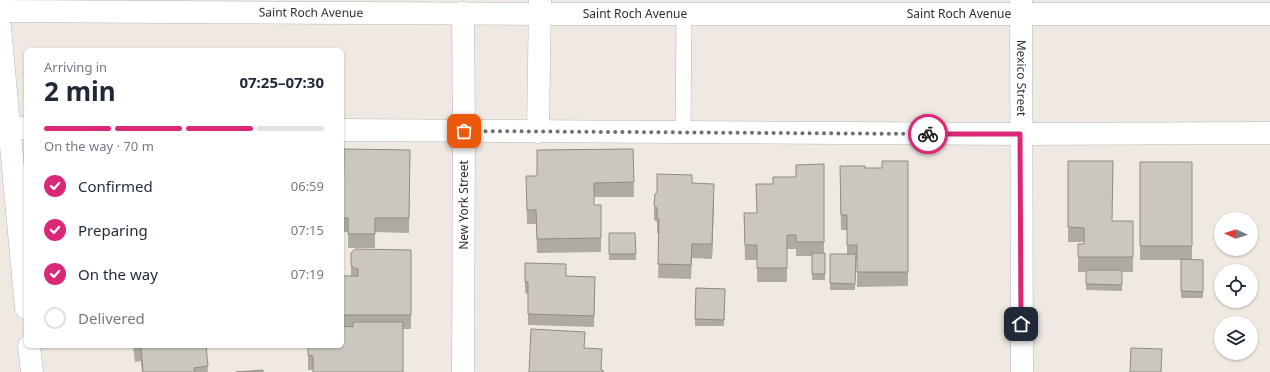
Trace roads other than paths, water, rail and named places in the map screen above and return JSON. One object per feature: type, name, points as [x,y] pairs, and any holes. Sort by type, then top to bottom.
[{"type":"street","name":"Saint Roch Avenue","points":[[0,11],[463,13],[540,7],[684,14],[1020,7],[1270,14]]},
{"type":"street","points":[[538,132],[540,7]]},
{"type":"street","name":"Mexico Street","points":[[1020,7],[1022,372]]},
{"type":"street","name":"New York Street","points":[[463,13],[463,372]]},
{"type":"street","points":[[0,27],[12,128],[24,282]]},
{"type":"street","points":[[344,130],[1020,134],[1270,133]]},
{"type":"street","points":[[29,348],[32,372]]},
{"type":"lane","points":[[683,132],[684,14]]}]
